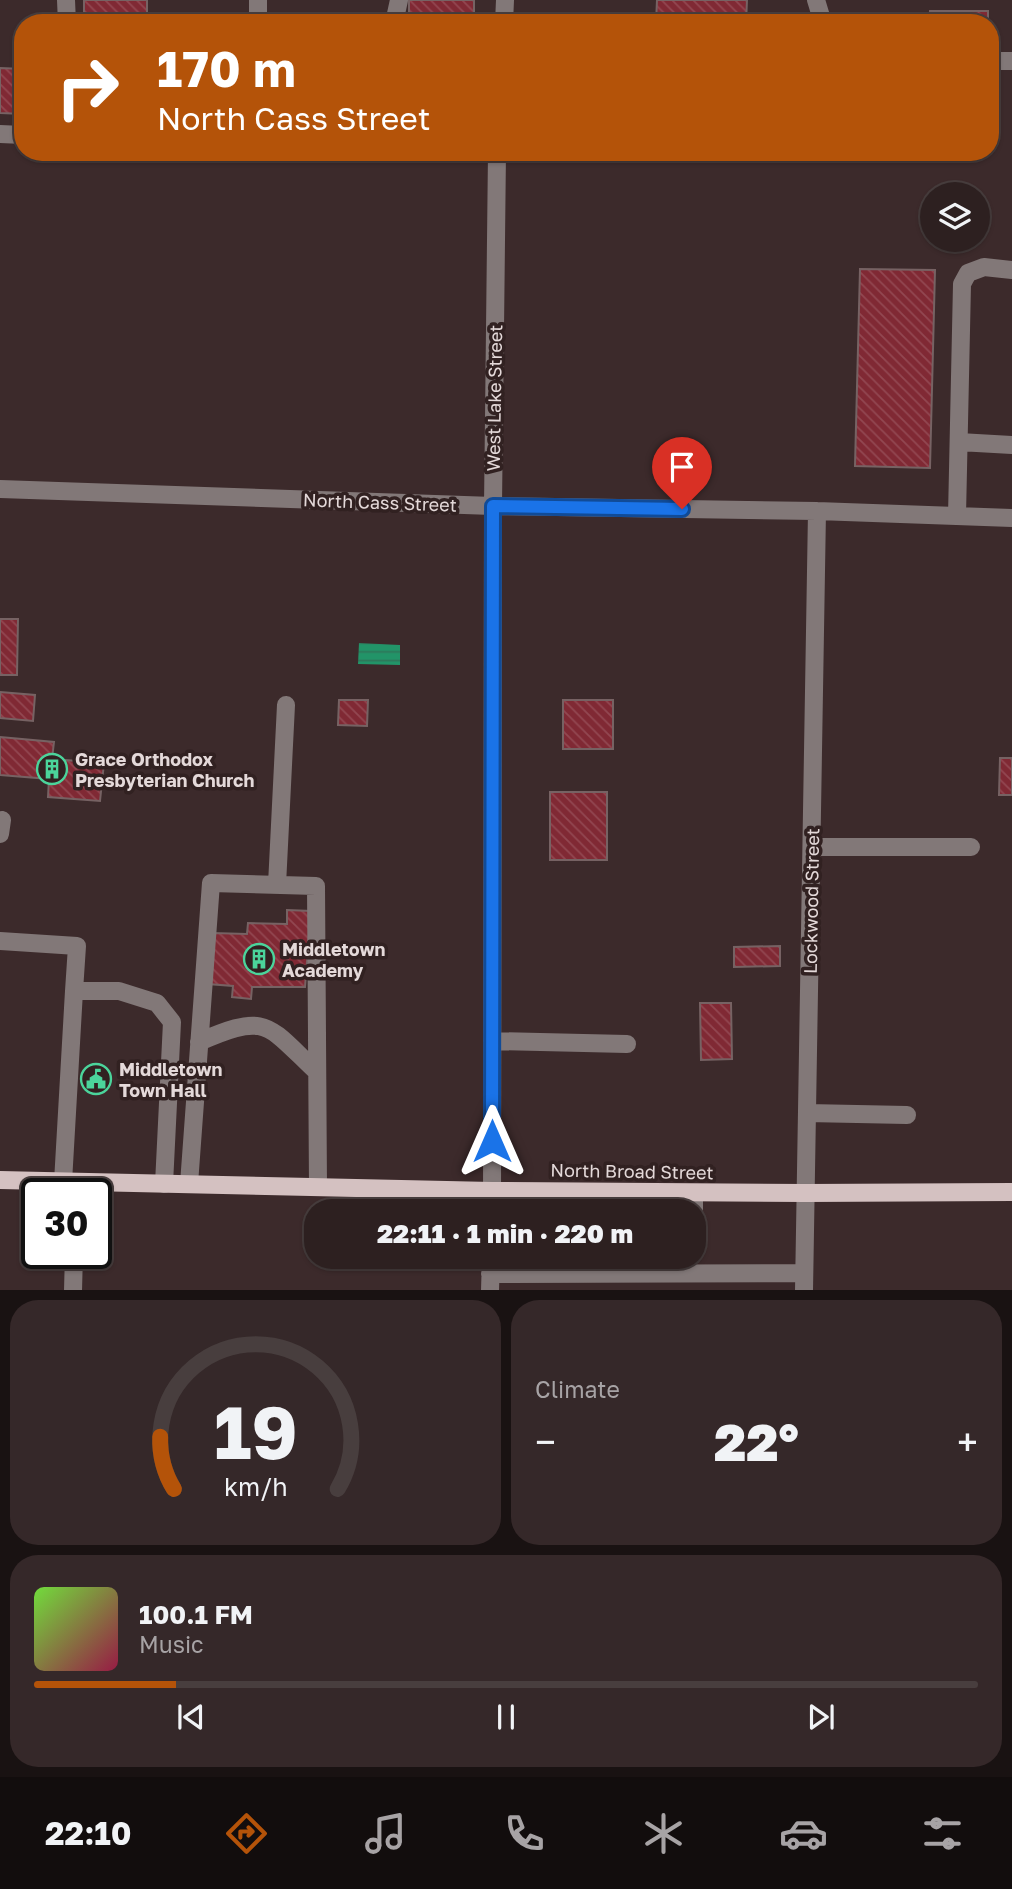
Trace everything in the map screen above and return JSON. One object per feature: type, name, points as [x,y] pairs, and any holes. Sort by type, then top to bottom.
[{"type":"main road","name":"North Broad Street","points":[[0,1180],[21,1182]]},
{"type":"main road","name":"North Broad Street","points":[[112,1185],[189,1184],[694,1193],[1012,1192]]},
{"type":"street","name":"West Lake Street","points":[[492,1199],[493,506],[497,161]]},
{"type":"street","points":[[957,516],[962,284],[968,273],[984,267],[1012,270]]},
{"type":"street","points":[[959,442],[1012,444]]},
{"type":"street","name":"North Cass Street","points":[[0,489],[493,506],[1012,518]]},
{"type":"street","name":"Lockwood Street","points":[[804,1282],[817,512]]},
{"type":"street","points":[[278,885],[286,705]]},
{"type":"street","points":[[811,847],[971,846]]},
{"type":"street","points":[[189,1184],[211,883],[316,886],[318,1186]]},
{"type":"street","points":[[0,941],[77,946],[71,1178]]},
{"type":"street","points":[[74,991],[119,991],[157,1003],[172,1022],[164,1184]]},
{"type":"street","points":[[199,1042],[233,1027],[254,1023],[273,1030],[317,1072]]},
{"type":"street","points":[[492,1041],[627,1044]]},
{"type":"street","points":[[807,1113],[907,1115]]},
{"type":"street","points":[[694,1193],[694,1199]]},
{"type":"street","points":[[73,1290],[74,1269]]},
{"type":"street","points":[[695,1269],[695,1274]]},
{"type":"street","points":[[490,1274],[695,1274],[804,1282]]},
{"type":"shaded area","points":[[359,643],[400,645],[400,665],[358,664]]},
{"type":"building","points":[[84,0],[147,0],[147,14],[84,14]]},
{"type":"building","points":[[409,0],[474,0],[474,14],[409,14]]},
{"type":"building","points":[[657,0],[747,0],[746,14],[656,14]]},
{"type":"building","points":[[930,11],[988,11],[988,14],[930,14]]},
{"type":"building","points":[[0,68],[14,69],[14,114],[0,113]]},
{"type":"building","points":[[860,269],[935,270],[930,468],[855,466]]},
{"type":"building","points":[[0,619],[18,619],[17,675],[0,675]]},
{"type":"building","points":[[0,692],[35,695],[33,721],[0,718]]},
{"type":"building","points":[[339,700],[368,700],[367,726],[338,725]]},
{"type":"building","points":[[563,700],[613,700],[613,749],[563,749]]},
{"type":"building","name":"Grace Orthodox Presbyterian Church","points":[[0,737],[54,742],[52,759],[104,763],[100,801],[48,797],[49,779],[0,775]]},
{"type":"building","points":[[1000,758],[1012,758],[1012,795],[999,795]]},
{"type":"building","points":[[550,792],[607,792],[607,860],[550,860]]},
{"type":"building","name":"Middletown Academy","points":[[287,910],[311,911],[305,987],[252,987],[251,999],[232,997],[233,986],[208,984],[213,933],[247,934],[248,923],[287,924]]},
{"type":"building","points":[[780,946],[780,966],[734,967],[734,947]]},
{"type":"building","points":[[700,1003],[731,1003],[732,1059],[701,1060]]},
{"type":"place","name":"Grace Orthodox Presbyterian Church","points":[[52,769]]},
{"type":"place","name":"Middletown Academy","points":[[259,959]]},
{"type":"place","name":"Middletown Town Hall","points":[[96,1079]]},
{"type":"route","points":[[492,1141],[493,506],[682,509]]}]
